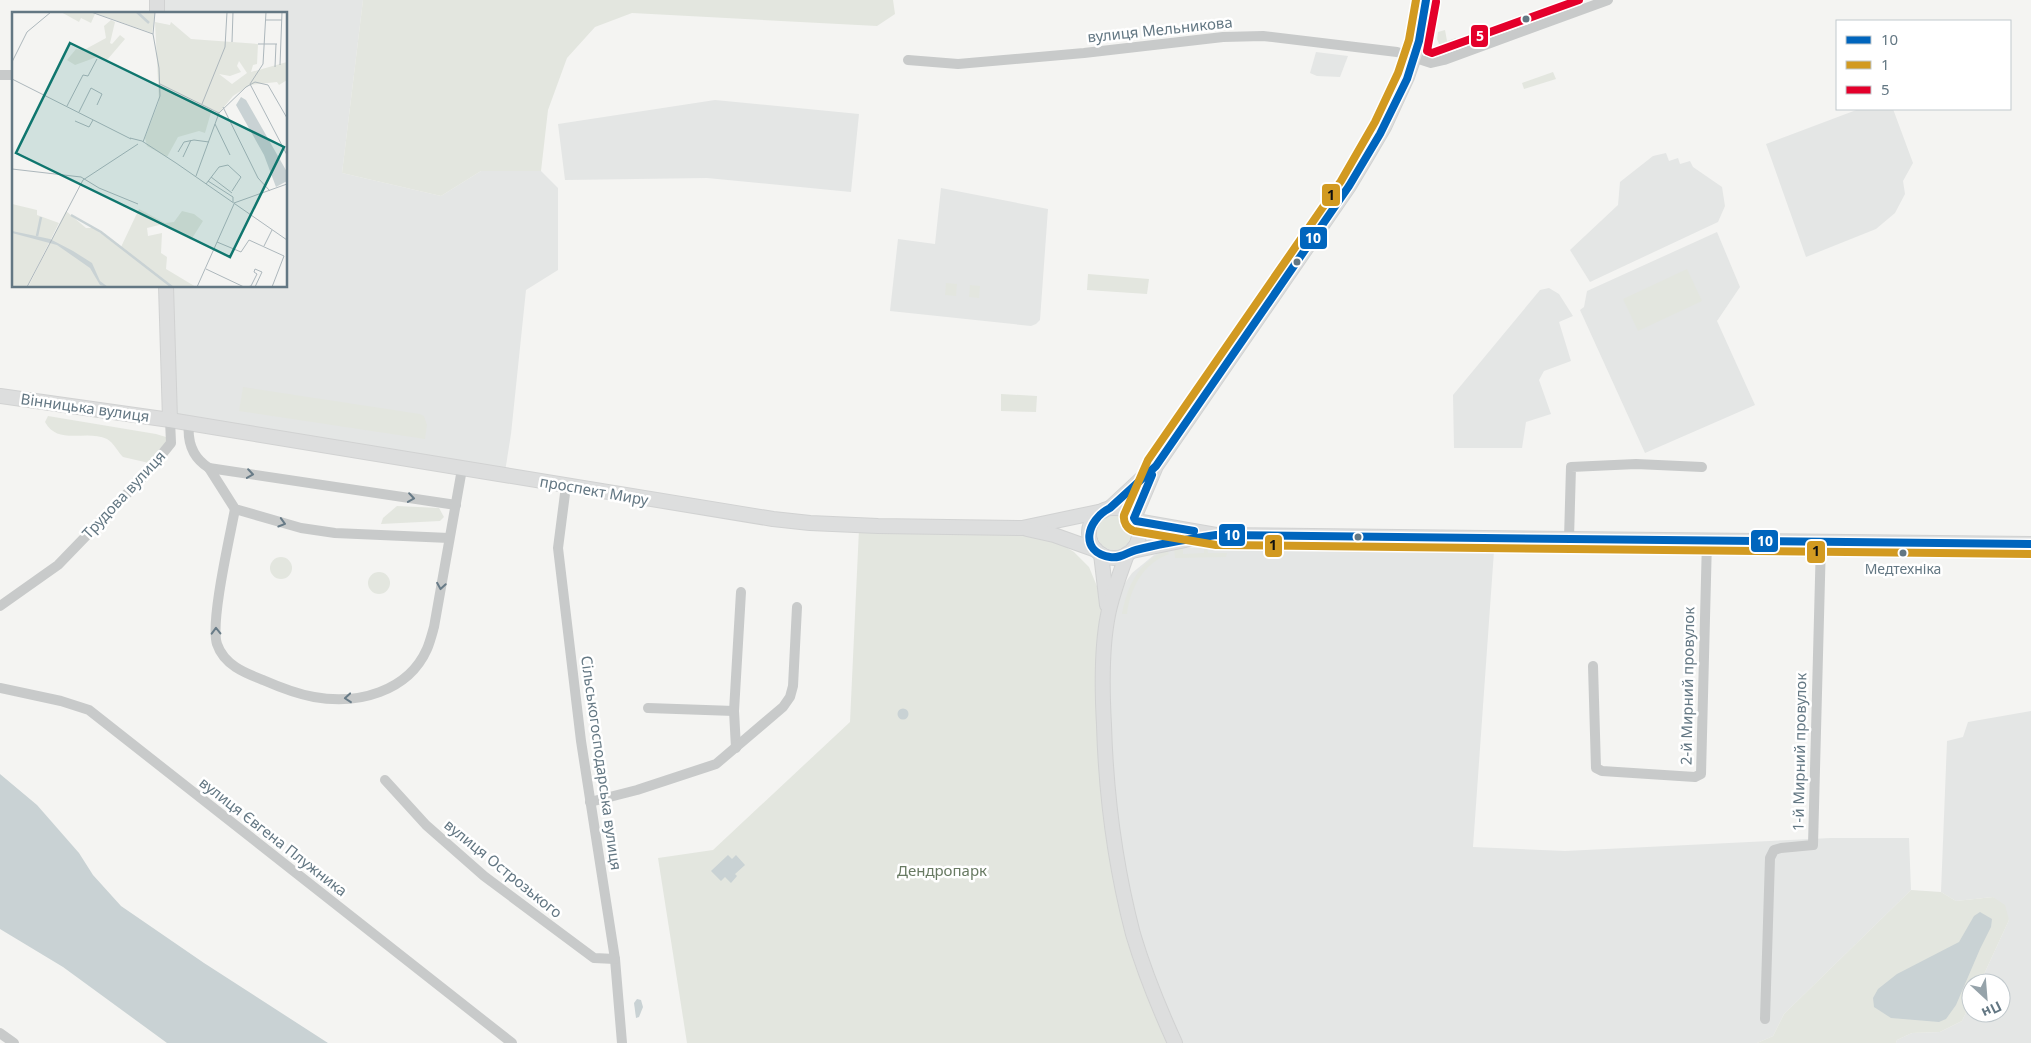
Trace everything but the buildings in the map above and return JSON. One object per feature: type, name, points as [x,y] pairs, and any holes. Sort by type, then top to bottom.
[{"type":"main road","points":[[1175,1043],[1146,973],[1134,934],[1112,829],[1105,764],[1103,699],[1108,617],[1113,594],[1130,552],[1139,536],[1135,519],[1156,466],[1349,186],[1384,127],[1419,42],[1426,0]]},
{"type":"main road","name":"Трудова вулиця","points":[[166,288],[170,420]]},
{"type":"main road","name":"Вінницька вулиця","points":[[0,396],[170,420]]},
{"type":"main road","name":"проспект Миру","points":[[170,420],[722,512],[810,523],[1022,528],[1054,535],[1099,552]]},
{"type":"main road","points":[[1156,466],[1094,518],[1090,529],[1090,540],[1099,552],[1111,558],[1168,542],[1216,535],[2031,544]]},
{"type":"main road","points":[[1106,509],[1125,510],[1135,519],[1216,535]]},
{"type":"main road","name":"проспект Миру","points":[[1022,528],[1106,509]]},
{"type":"main road","points":[[1099,552],[1108,617]]},
{"type":"street","name":"вулиця Мельникова","points":[[908,60],[958,64],[1084,53],[1223,37],[1263,36],[1397,52],[1431,62],[1444,60],[1608,0]]},
{"type":"street","name":"Трудова вулиця","points":[[0,606],[58,565],[146,474],[171,443],[170,420]]},
{"type":"street","points":[[189,423],[188,434],[192,451],[206,466],[235,509],[310,530],[335,533],[450,538]]},
{"type":"street","points":[[1569,538],[1571,467],[1636,464],[1702,467]]},
{"type":"street","points":[[206,466],[456,505]]},
{"type":"street","points":[[235,509],[216,618],[216,643],[222,656],[228,662],[251,675],[313,697],[336,699],[376,694],[391,688],[410,673],[427,649],[434,627],[462,469]]},
{"type":"street","name":"Сільськогосподарська вулиця","points":[[566,486],[558,548],[581,741],[615,959],[622,1043]]},
{"type":"street","name":"2-й Мирний провулок","points":[[1593,666],[1596,768],[1602,771],[1695,777],[1701,774],[1707,540]]},
{"type":"street","name":"1-й Мирний провулок","points":[[1765,1018],[1770,858],[1774,850],[1813,845],[1821,541]]},
{"type":"street","points":[[736,748],[734,710],[741,592]]},
{"type":"street","points":[[590,802],[690,774],[716,764],[783,707],[790,697],[793,686],[796,607]]},
{"type":"street","name":"вулиця Євгена Плужника","points":[[0,688],[61,701],[89,710],[512,1043]]},
{"type":"street","points":[[648,708],[734,710]]},
{"type":"street","name":"вулиця Острозького","points":[[385,780],[426,825],[484,876],[594,958],[615,959]]},
{"type":"street","points":[[0,1033],[14,1043]]},
{"type":"shaded area","points":[[160,0],[363,0],[342,173],[441,196],[481,171],[541,171],[558,188],[558,270],[526,290],[511,434],[505,472],[173,417],[169,288],[288,288],[288,12],[161,12]]},
{"type":"shaded area","points":[[1316,52],[1348,56],[1340,77],[1317,76],[1310,73]]},
{"type":"shaded area","points":[[715,100],[859,114],[851,192],[707,178],[565,180],[558,124]]},
{"type":"shaded area","points":[[1856,110],[1893,110],[1913,163],[1903,181],[1905,194],[1895,213],[1876,229],[1806,257],[1766,144]]},
{"type":"shaded area","points":[[1666,153],[1669,161],[1678,158],[1680,164],[1690,161],[1693,167],[1722,187],[1725,206],[1718,222],[1590,282],[1570,250],[1618,205],[1620,182],[1653,156]]},
{"type":"shaded area","points":[[941,188],[1048,209],[1040,320],[1036,324],[1031,326],[890,311],[898,239],[935,244]]},
{"type":"shaded area","points":[[1717,232],[1740,287],[1717,321],[1755,405],[1645,453],[1580,310],[1584,307],[1587,291]]},
{"type":"shaded area","points":[[1549,288],[1559,294],[1573,316],[1559,322],[1571,361],[1544,371],[1539,380],[1551,414],[1526,422],[1522,448],[1454,448],[1453,395],[1540,290]]},
{"type":"shaded area","points":[[1267,546],[1494,551],[1473,847],[1565,851],[1831,838],[1909,838],[1911,890],[1784,1014],[1773,1036],[1757,1043],[1179,1043],[1150,972],[1122,866],[1109,764],[1109,646],[1116,596],[1132,573],[1154,555],[1171,548]]},
{"type":"shaded area","points":[[903,708],[909,714],[903,720],[897,714]]},
{"type":"shaded area","points":[[2031,711],[2031,1043],[1896,1043],[1897,1040],[1912,1033],[1940,1032],[1961,1022],[2011,1023],[2011,973],[1985,973],[2009,920],[1993,897],[1956,901],[1941,892],[1947,741],[1963,737],[1968,722]]},
{"type":"shaded area","points":[[0,774],[37,805],[79,853],[93,875],[121,906],[204,963],[328,1043],[167,1043],[63,967],[0,929]]},
{"type":"shaded area","points":[[728,855],[732,859],[736,855],[745,865],[735,874],[737,876],[731,883],[725,877],[721,881],[711,871]]},
{"type":"shaded area","points":[[1980,912],[1992,919],[1991,927],[1970,973],[1961,973],[1961,993],[1956,1005],[1946,1019],[1939,1022],[1891,1018],[1874,1007],[1873,998],[1878,989],[1897,974],[1959,942],[1974,916]]},
{"type":"shaded area","points":[[637,999],[641,1000],[643,1007],[639,1017],[636,1018],[634,1003]]},
{"type":"green space","points":[[363,0],[893,0],[895,14],[877,26],[632,13],[595,27],[567,58],[548,110],[541,171],[481,171],[441,196],[342,173]]},
{"type":"green space","points":[[1445,30],[1447,41],[1456,38],[1459,42],[1450,46],[1439,44],[1437,39],[1438,32]]},
{"type":"green space","points":[[1553,72],[1556,79],[1524,89],[1522,83]]},
{"type":"green space","points":[[1687,269],[1702,301],[1638,331],[1623,299]]},
{"type":"green space","points":[[1088,274],[1149,279],[1147,294],[1087,290]]},
{"type":"green space","points":[[946,283],[957,284],[956,296],[945,295]]},
{"type":"green space","points":[[970,285],[980,286],[979,298],[969,297]]},
{"type":"green space","points":[[243,387],[420,414],[424,416],[427,425],[425,439],[239,411]]},
{"type":"green space","points":[[1001,394],[1037,396],[1036,412],[1001,411]]},
{"type":"green space","points":[[48,416],[156,434],[166,437],[167,442],[149,463],[123,457],[112,443],[99,436],[73,436],[57,433],[45,422]]},
{"type":"green space","points":[[397,506],[439,508],[444,517],[440,521],[381,524],[383,518]]},
{"type":"green space","points":[[1114,516],[1126,521],[1131,533],[1126,545],[1114,550],[1102,545],[1097,533],[1102,521]]},
{"type":"green space","name":"Дендропарк","points":[[859,529],[1021,532],[1053,539],[1074,552],[1089,567],[1101,596],[1104,617],[1115,868],[1171,1043],[687,1043],[658,858],[713,850],[850,722]]},
{"type":"green space","points":[[1204,546],[1207,546],[1208,553],[1227,553],[1226,557],[1175,558],[1174,548],[1183,547],[1183,554],[1204,553]]},
{"type":"green space","points":[[1167,550],[1169,554],[1152,564],[1139,578],[1131,595],[1127,614],[1122,614],[1127,594],[1136,576],[1149,561]]},
{"type":"green space","points":[[281,557],[289,560],[292,568],[289,576],[281,579],[273,576],[270,568],[273,560]]},
{"type":"green space","points":[[375,572],[383,572],[390,579],[390,587],[383,594],[375,594],[368,587],[368,579]]},
{"type":"green space","points":[[1911,890],[1941,892],[1956,901],[1993,897],[2005,905],[2009,920],[1985,973],[1961,973],[1961,1022],[1940,1032],[1912,1033],[1897,1040],[1896,1043],[1757,1043],[1773,1036],[1784,1014]]},
{"type":"transit line","name":"1","points":[[1416,0],[1409,40],[1398,73],[1375,122],[1341,181],[1148,460],[1124,515],[1125,523],[1129,529],[1216,545],[2031,554]]},
{"type":"transit line","name":"10","points":[[1426,0],[1419,41],[1407,79],[1380,134],[1349,186],[1156,466],[1102,513],[1091,527],[1089,535],[1094,549],[1100,554],[1117,557],[1156,545],[1216,535],[2031,544]]},
{"type":"transit line","name":"5","points":[[1436,2],[1427,51],[1432,53],[1579,0]]},
{"type":"transit line","name":"10","points":[[1152,475],[1134,518],[1136,521],[1194,531]]},
{"type":"place","name":"Медтехніка","points":[[1903,553]]}]
